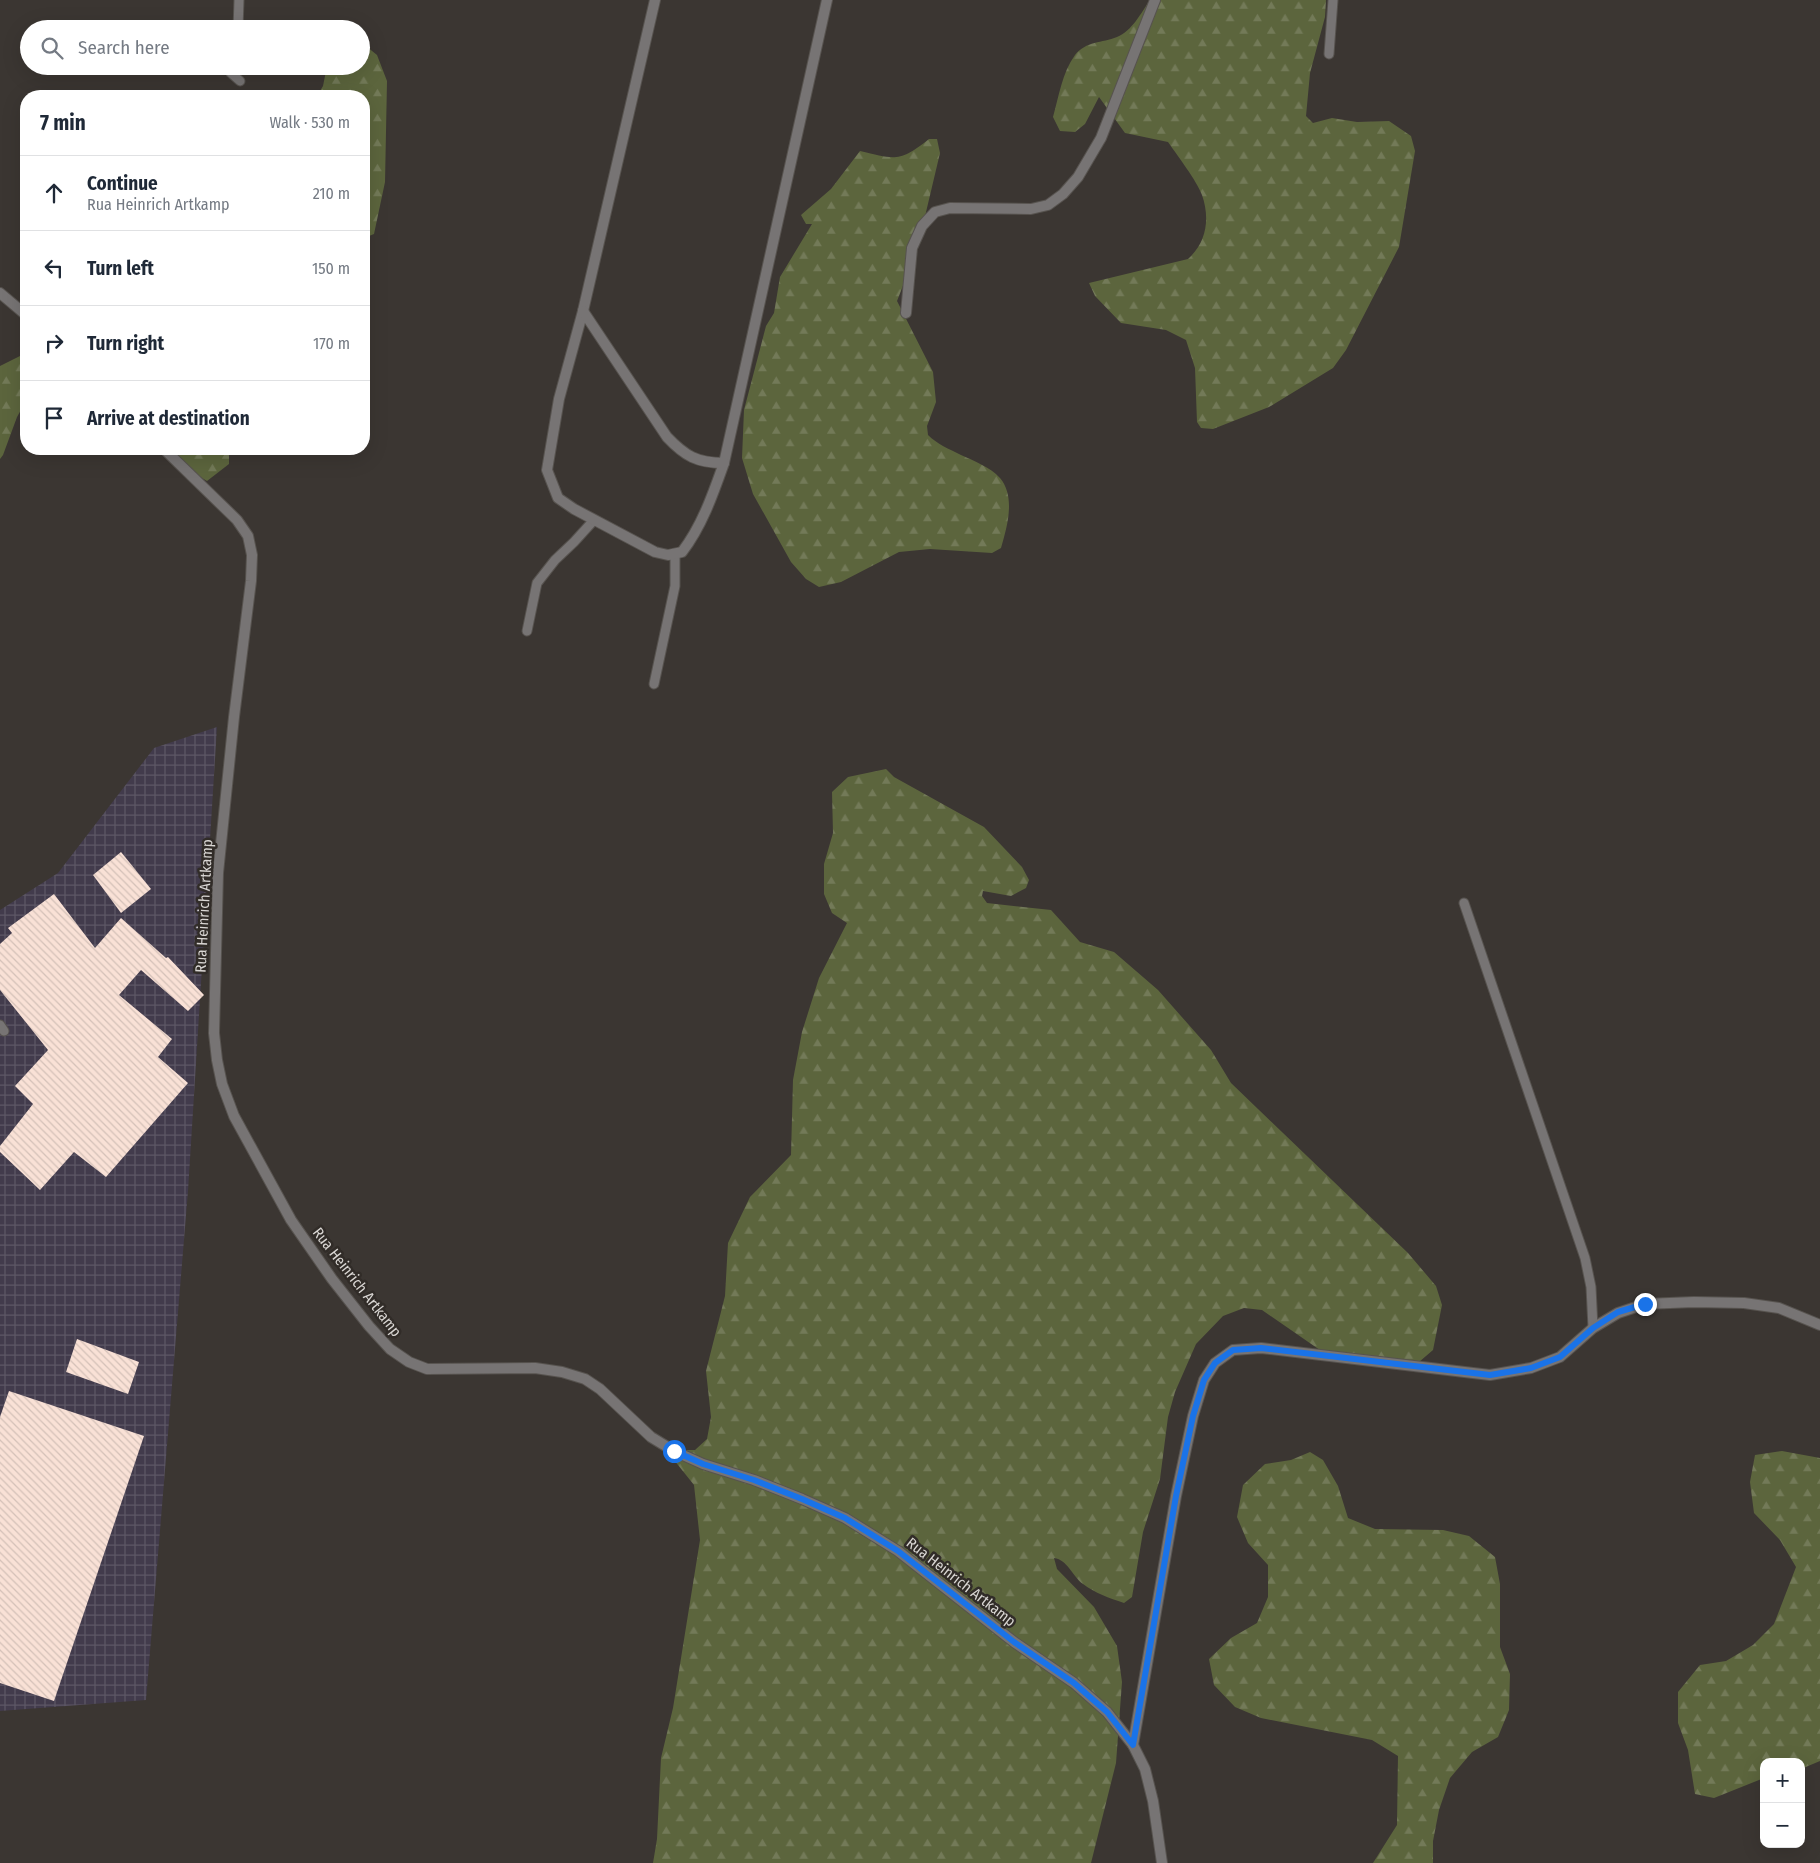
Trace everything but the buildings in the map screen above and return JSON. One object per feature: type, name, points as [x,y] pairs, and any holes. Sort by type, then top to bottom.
[{"type":"street","points":[[655,0],[583,311],[558,399],[547,470],[558,498],[574,509],[655,552],[668,555],[682,552],[689,543],[701,521],[724,463],[827,0]]},
{"type":"street","points":[[906,313],[912,248],[922,226],[935,212],[950,208],[1030,210],[1048,205],[1063,194],[1078,177],[1101,138],[1155,0]]},
{"type":"street","points":[[0,293],[20,310]]},
{"type":"street","points":[[583,311],[667,437],[681,451],[697,459],[713,463],[724,463]]},
{"type":"street","name":"Rua Heinrich Artkamp","points":[[170,455],[237,520],[248,536],[252,555],[251,581],[234,717],[218,873],[214,1033],[217,1060],[222,1084],[234,1116],[291,1220],[332,1279],[374,1332],[390,1349],[409,1362],[427,1369],[535,1368],[562,1372],[585,1379],[600,1389],[651,1437],[674,1451],[703,1464],[754,1480],[845,1518],[898,1551],[1014,1642],[1074,1683],[1107,1712],[1133,1745],[1145,1769],[1151,1793],[1162,1863]]},
{"type":"street","points":[[1133,1745],[1176,1496],[1193,1416],[1204,1380],[1215,1363],[1233,1350],[1261,1348],[1490,1375],[1531,1368],[1560,1357],[1593,1328],[1618,1312],[1645,1304],[1694,1302],[1744,1303],[1779,1308],[1820,1325]]},
{"type":"lane","points":[[238,20],[239,0]]},
{"type":"lane","points":[[1329,54],[1333,0]]},
{"type":"lane","points":[[233,75],[240,81]]},
{"type":"lane","points":[[527,631],[537,583],[555,560],[594,520]]},
{"type":"lane","points":[[654,684],[675,586],[675,555]]},
{"type":"lane","points":[[1464,904],[1585,1258],[1591,1287],[1593,1328]]},
{"type":"shaded area","points":[[217,727],[188,1191],[146,1700],[0,1711],[0,910],[58,873],[154,748]]},
{"type":"green space","points":[[1150,0],[1326,0],[1325,17],[1310,73],[1306,116],[1313,123],[1332,118],[1357,122],[1389,121],[1411,136],[1415,151],[1399,247],[1346,350],[1333,368],[1269,407],[1213,429],[1201,428],[1197,422],[1195,368],[1186,340],[1166,330],[1121,323],[1095,296],[1089,283],[1188,259],[1199,245],[1205,229],[1206,212],[1199,189],[1168,142],[1125,133],[1099,97],[1085,124],[1075,132],[1060,131],[1053,117],[1064,77],[1079,50],[1117,37],[1127,31]]},
{"type":"green space","points":[[370,49],[377,55],[387,81],[385,182],[374,234],[370,236],[370,90],[321,90],[325,75],[370,75]]},
{"type":"green space","points":[[929,139],[937,139],[940,153],[922,229],[897,301],[933,372],[936,402],[927,426],[928,435],[943,446],[987,467],[1000,478],[1008,494],[1009,512],[1006,531],[1001,548],[992,553],[930,549],[899,552],[841,582],[819,587],[806,579],[791,562],[753,494],[742,458],[744,410],[766,326],[774,313],[780,277],[812,224],[806,224],[801,215],[831,189],[860,151],[896,157],[910,152]]},
{"type":"green space","points":[[20,356],[20,412],[0,459],[0,366]]},
{"type":"green space","points":[[178,455],[229,455],[229,464],[207,481],[197,475]]},
{"type":"green space","points":[[886,769],[894,777],[984,827],[1022,867],[1029,880],[1026,888],[1011,896],[983,891],[982,896],[987,903],[1051,910],[1080,942],[1114,952],[1158,990],[1211,1050],[1231,1083],[1408,1253],[1436,1286],[1442,1305],[1433,1350],[1419,1362],[1330,1357],[1262,1310],[1244,1308],[1223,1316],[1196,1344],[1175,1392],[1168,1417],[1160,1479],[1143,1532],[1132,1597],[1124,1603],[1097,1593],[1079,1581],[1063,1562],[1054,1558],[1057,1569],[1094,1607],[1117,1646],[1122,1682],[1116,1763],[1091,1863],[653,1863],[657,1839],[661,1758],[673,1708],[700,1540],[694,1485],[666,1450],[695,1450],[707,1439],[711,1417],[706,1371],[725,1296],[728,1243],[750,1197],[791,1155],[793,1080],[802,1032],[819,978],[847,923],[832,913],[824,894],[824,864],[833,833],[832,792],[848,777]]},
{"type":"green space","points":[[1782,1451],[1820,1458],[1820,1761],[1805,1767],[1805,1758],[1760,1758],[1760,1780],[1714,1798],[1695,1794],[1688,1750],[1678,1723],[1678,1692],[1700,1665],[1726,1661],[1753,1645],[1774,1624],[1796,1567],[1780,1540],[1754,1513],[1750,1482],[1755,1455]]},
{"type":"green space","points":[[1310,1452],[1323,1460],[1338,1486],[1348,1518],[1375,1529],[1443,1530],[1469,1536],[1495,1557],[1500,1584],[1500,1647],[1510,1674],[1509,1710],[1498,1737],[1472,1752],[1450,1778],[1439,1810],[1433,1841],[1433,1863],[1373,1863],[1397,1825],[1398,1756],[1372,1740],[1261,1718],[1235,1707],[1214,1685],[1209,1659],[1231,1638],[1257,1623],[1268,1597],[1268,1565],[1248,1543],[1237,1517],[1243,1485],[1265,1464],[1291,1460]]},
{"type":"route","points":[[674,1451],[703,1464],[754,1480],[845,1518],[898,1551],[1014,1642],[1074,1683],[1107,1712],[1133,1745],[1176,1496],[1193,1416],[1204,1380],[1215,1363],[1233,1350],[1261,1348],[1490,1375],[1531,1368],[1560,1357],[1593,1328],[1618,1312],[1645,1304]]}]
